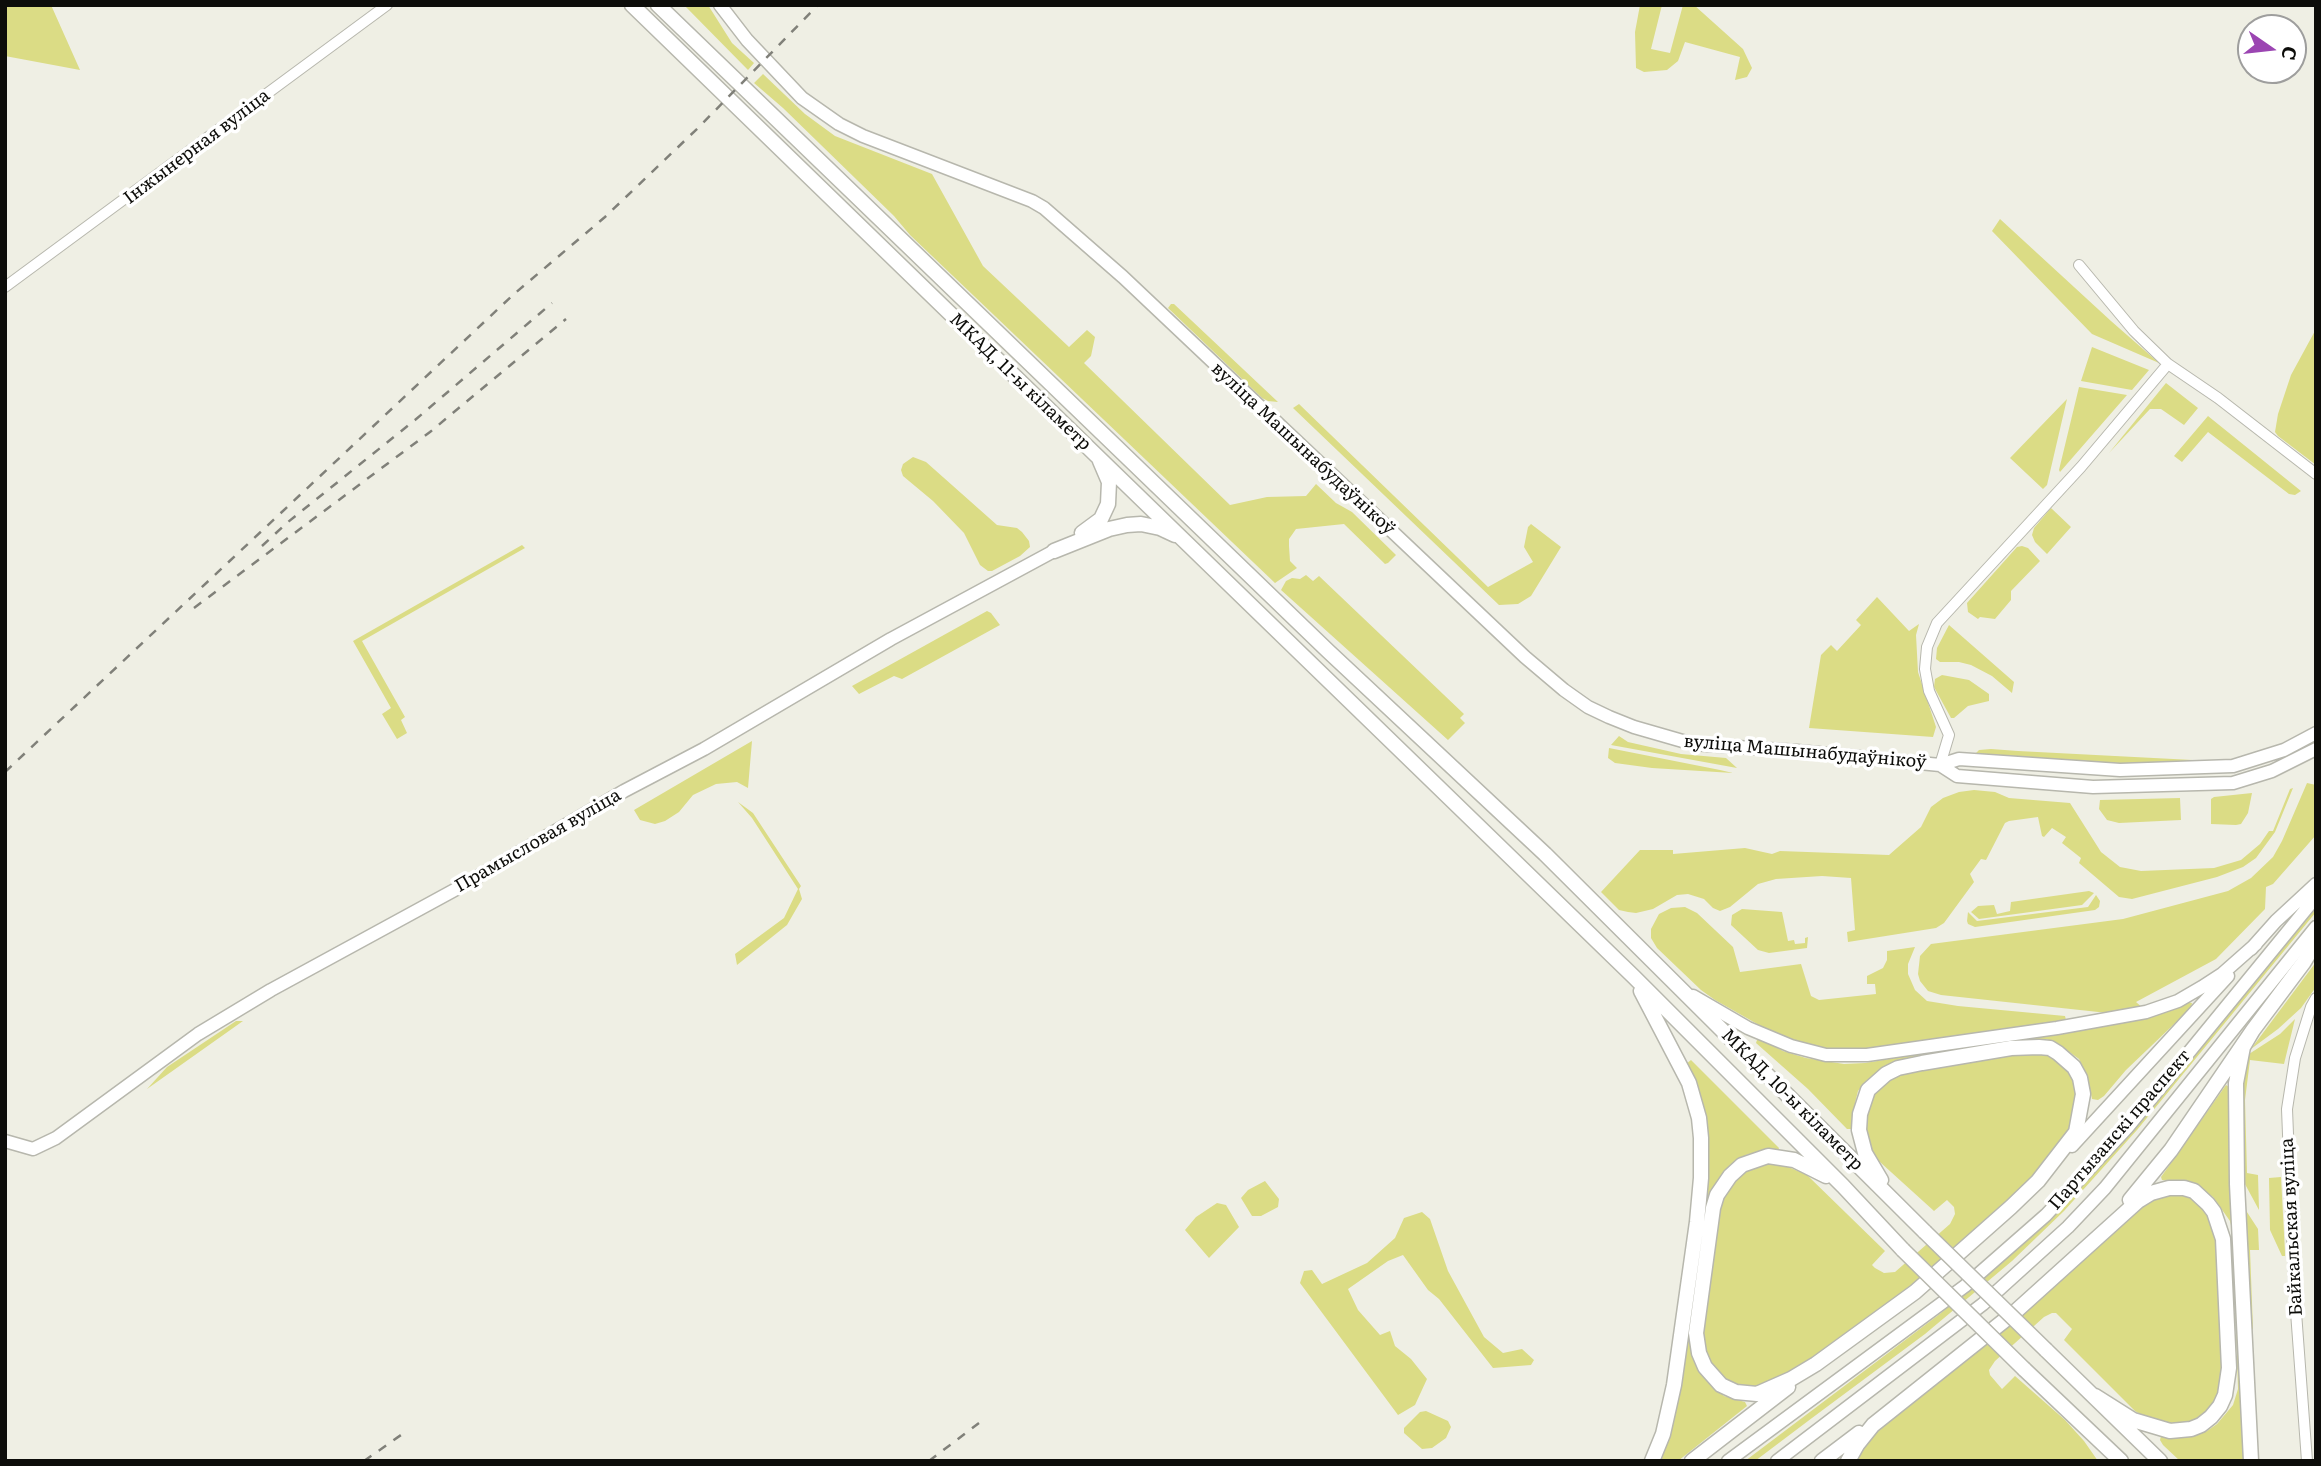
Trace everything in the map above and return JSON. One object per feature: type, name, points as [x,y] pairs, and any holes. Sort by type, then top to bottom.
[{"type":"highway","name":"МКАД, 11-ы кіламетр","points":[[632,5],[1409,757]]},
{"type":"highway","name":"МКАД, 11-ы кіламетр","points":[[658,5],[1422,741]]},
{"type":"highway","points":[[1054,551],[1092,527],[1101,519],[1106,509],[1110,497],[1109,482],[1096,454]]},
{"type":"highway","points":[[1054,551],[1109,529],[1127,525],[1141,524],[1160,528],[1185,540]]},
{"type":"highway","name":"МКАД, 10-ы кіламетр","points":[[1422,741],[1545,854],[2160,1461]]},
{"type":"highway","name":"МКАД, 10-ы кіламетр","points":[[1409,757],[1843,1185],[1903,1250],[2121,1461]]},
{"type":"highway","points":[[2109,1225],[2171,1150],[2316,942]]},
{"type":"highway","points":[[1634,977],[1689,1083],[1699,1118],[1701,1138],[1697,1222],[1674,1385],[1652,1461]]},
{"type":"highway","points":[[2251,1461],[2237,1184],[2236,1083],[2244,1047],[2253,1030]]},
{"type":"highway","points":[[1692,1461],[1816,1364],[1915,1292],[2038,1181],[2076,1132],[2082,1103],[2082,1086],[2074,1067],[2050,1048],[2011,1048],[1898,1068],[1886,1074],[1868,1090],[1860,1114],[1861,1142],[1876,1172],[1898,1204]]},
{"type":"highway","points":[[1816,1364],[1757,1394],[1736,1392],[1721,1385],[1705,1367],[1699,1353],[1696,1333],[1713,1208],[1717,1195],[1730,1176],[1742,1165],[1756,1158],[1780,1156],[1810,1166],[1843,1185]]},
{"type":"highway","points":[[1822,1461],[2015,1312],[2138,1200],[2169,1188],[2194,1191],[2218,1218],[2223,1239],[2229,1368],[2225,1395],[2220,1406],[2211,1418],[2190,1429],[2170,1431],[2133,1420],[2095,1396]]},
{"type":"highway","points":[[2026,1371],[2094,1444],[2104,1461]]},
{"type":"highway","points":[[1848,1461],[1866,1433],[1916,1390]]},
{"type":"main road","name":"вуліца Машынабудаўнікоў","points":[[720,5],[747,40],[793,89],[839,124],[1044,208],[1123,277],[1497,632],[1564,690],[1588,707],[1634,727],[1693,744],[1941,765],[1959,759],[2120,770],[2233,766],[2284,750],[2316,733]]},
{"type":"main road","name":"Прамысловая вуліца","points":[[5,1141],[33,1149],[56,1138],[198,1034],[271,990],[460,887],[624,791],[704,749],[891,639],[1054,551]]},
{"type":"main road","name":"вуліца Машынабудаўнікоў","points":[[1941,765],[1956,776],[2093,787],[2233,783],[2272,771],[2316,749]]},
{"type":"main road","points":[[2038,1181],[2276,921],[2316,884]]},
{"type":"main road","name":"Партызанскі праспект","points":[[1728,1461],[1965,1286],[2046,1215],[2127,1128],[2316,897]]},
{"type":"main road","name":"Партызанскі праспект","points":[[1777,1461],[1983,1304],[2068,1227],[2114,1177],[2316,927]]},
{"type":"main road","points":[[1678,988],[1748,1028],[1791,1046],[1826,1055],[1854,1056],[1912,1050],[2147,1012],[2178,1001],[2202,987],[2222,974],[2256,944]]},
{"type":"street","name":"Інжынерная вуліца","points":[[5,287],[387,5]]},
{"type":"street","points":[[2079,265],[2134,331],[2168,364],[2218,398],[2316,474]]},
{"type":"street","points":[[1941,765],[1941,715],[1929,691],[1925,669],[1927,647],[1937,623],[2074,475],[2168,364]]},
{"type":"street","name":"Байкальская вуліца","points":[[2307,1461],[2294,1285],[2287,1109],[2295,1058],[2316,998]]},
{"type":"shaded area","points":[[5,5],[51,5],[80,70],[5,56]]},
{"type":"shaded area","points":[[684,5],[708,5],[732,43],[754,63],[748,70]]},
{"type":"shaded area","points":[[1640,5],[1662,5],[1651,49],[1670,53],[1683,5],[1694,5],[1743,49],[1752,68],[1747,77],[1735,80],[1740,57],[1685,42],[1678,61],[1667,70],[1644,72],[1636,68],[1635,32]]},
{"type":"shaded area","points":[[763,74],[805,114],[835,136],[932,174],[983,266],[1069,347],[1087,330],[1095,337],[1091,356],[1084,363],[1230,505],[1267,497],[1306,496],[1316,484],[1336,503],[1352,512],[1396,555],[1385,564],[1344,524],[1296,529],[1289,539],[1289,546],[1290,561],[1297,568],[1275,583],[754,83]]},
{"type":"shaded area","points":[[2000,219],[2159,363],[2092,334],[1992,231]]},
{"type":"shaded area","points":[[1171,304],[1278,402],[1262,398],[1168,308]]},
{"type":"shaded area","points":[[2316,329],[2316,465],[2275,432],[2291,375]]},
{"type":"shaded area","points":[[2092,347],[2149,370],[2132,390],[2081,381]]},
{"type":"shaded area","points":[[2166,383],[2198,408],[2184,425],[2161,409],[2150,409],[2109,453]]},
{"type":"shaded area","points":[[2079,387],[2127,395],[2060,472],[2059,470]]},
{"type":"shaded area","points":[[2067,399],[2047,485],[2043,489],[2010,458]]},
{"type":"shaded area","points":[[1299,404],[1488,587],[1533,562],[1524,547],[1531,524],[1561,547],[1531,596],[1518,604],[1499,605],[1293,408]]},
{"type":"shaded area","points":[[2208,416],[2301,491],[2295,495],[2289,494],[2208,432],[2182,462],[2174,456]]},
{"type":"shaded area","points":[[913,457],[926,462],[997,525],[1017,528],[1029,541],[1030,547],[1020,556],[992,571],[980,565],[964,533],[933,501],[903,476],[903,464]]},
{"type":"shaded area","points":[[2051,508],[2071,527],[2047,554],[2032,535],[2034,528]]},
{"type":"shaded area","points":[[522,545],[525,548],[362,641],[405,717],[401,720],[407,733],[397,739],[382,714],[391,708],[353,641]]},
{"type":"shaded area","points":[[2017,547],[2028,548],[2040,561],[2011,591],[2011,600],[1995,619],[1978,619],[1968,612],[1967,603]]},
{"type":"shaded area","points":[[1306,575],[1313,581],[1319,576],[1464,714],[1460,718],[1465,723],[1448,740],[1281,590],[1286,581],[1292,578],[1300,579]]},
{"type":"shaded area","points":[[1877,597],[1909,631],[1919,624],[1916,635],[1918,672],[1936,727],[1933,737],[1809,728],[1821,655],[1831,645],[1837,651],[1861,625],[1856,620]]},
{"type":"shaded area","points":[[987,611],[1000,625],[902,679],[894,676],[859,694],[852,686]]},
{"type":"shaded area","points":[[1949,625],[2014,682],[2012,693],[1992,676],[1971,665],[1940,662],[1936,659],[1937,648]]},
{"type":"shaded area","points":[[1942,675],[1969,680],[1989,694],[1989,701],[1968,706],[1951,718],[1934,687],[1935,679]]},
{"type":"shaded area","points":[[1619,736],[1628,742],[1681,754],[1726,758],[1737,768],[1611,745]]},
{"type":"shaded area","points":[[752,741],[748,788],[737,782],[716,784],[693,795],[679,812],[665,821],[655,824],[640,820],[634,810]]},
{"type":"shaded area","points":[[1609,748],[1733,773],[1615,763],[1608,758]]},
{"type":"shaded area","points":[[1979,750],[2212,761],[2117,765],[1974,755]]},
{"type":"shaded area","points":[[2307,783],[2316,785],[2316,835],[2273,884],[2266,887],[2265,909],[2216,959],[2136,1002],[2144,1009],[2117,1014],[1941,995],[1928,991],[1920,981],[1920,956],[1931,944],[2123,919],[2228,891],[2251,878],[2273,857]]},
{"type":"shaded area","points":[[2293,788],[2275,832],[2256,858],[2243,867],[2217,877],[2132,899],[2119,897],[2079,863],[2081,858],[2062,843],[2066,837],[2052,828],[2042,836],[2038,817],[2009,821],[2005,823],[1986,860],[1981,859],[1970,874],[1974,882],[1944,923],[1936,928],[1848,942],[1847,932],[1855,930],[1851,878],[1822,876],[1776,879],[1758,884],[1730,907],[1720,911],[1704,899],[1688,894],[1677,895],[1653,909],[1628,912],[1619,910],[1601,892],[1640,850],[1673,850],[1673,854],[1745,848],[1772,854],[1780,851],[1889,855],[1921,827],[1931,807],[1943,798],[1974,790],[1995,792],[2009,798],[2070,803],[2101,852],[2120,867],[2141,871],[2214,868],[2241,860],[2260,844],[2269,831],[2273,831],[2290,789]]},
{"type":"shaded area","points":[[2252,793],[2248,813],[2241,824],[2211,824],[2211,799]]},
{"type":"shaded area","points":[[2180,798],[2181,820],[2119,823],[2107,820],[2099,809],[2100,800]]},
{"type":"shaded area","points":[[738,802],[753,813],[801,886],[799,889],[802,899],[787,925],[737,965],[735,954],[784,918],[798,889],[752,818]]},
{"type":"shaded area","points":[[2089,891],[2094,893],[2082,905],[1979,919],[1971,912],[1978,906],[1994,905],[1997,914],[2010,911],[2011,902]]},
{"type":"shaded area","points":[[2096,895],[2100,901],[2095,910],[1975,927],[1967,921],[1968,912],[1977,921],[2088,907]]},
{"type":"shaded area","points":[[1685,907],[1697,913],[1733,947],[1740,972],[1801,964],[1811,996],[1819,1000],[1876,994],[1875,984],[1867,984],[1867,976],[1883,968],[1887,951],[1915,947],[1908,964],[1908,974],[1915,990],[1927,1001],[2065,1016],[2066,1020],[1894,1049],[1818,1049],[1773,1033],[1715,1000],[1657,948],[1651,938],[1651,929],[1659,914],[1671,908]]},
{"type":"shaded area","points":[[2316,908],[2316,912],[2137,1130],[2064,1211],[2012,1261],[1925,1334],[1755,1461],[1745,1461],[1941,1313],[1998,1265],[2263,971]]},
{"type":"shaded area","points":[[1742,909],[1782,912],[1788,941],[1794,940],[1795,944],[1805,943],[1805,938],[1808,937],[1807,948],[1769,953],[1758,950],[1731,925],[1732,915]]},
{"type":"shaded area","points":[[2316,962],[2316,987],[2301,1008],[2251,1049]]},
{"type":"shaded area","points":[[2192,1003],[2191,1008],[2098,1100],[2092,1099],[2087,1075],[2079,1059],[2057,1043],[2046,1039],[2033,1040],[1967,1050],[1875,1074],[1858,1091],[1852,1129],[1847,1129],[1808,1089],[1756,1043],[1761,1039],[1783,1051],[1806,1058],[1844,1064],[1865,1063],[2034,1035]]},
{"type":"shaded area","points":[[2295,1019],[2284,1064],[2250,1060],[2245,1100],[2247,1173],[2258,1175],[2259,1210],[2239,1173],[2240,1097],[2243,1097],[2243,1081],[2249,1054],[2280,1034]]},
{"type":"shaded area","points":[[236,1021],[243,1021],[147,1089],[167,1067]]},
{"type":"shaded area","points":[[2026,1051],[2045,1051],[2067,1066],[2078,1092],[2074,1125],[2044,1166],[1916,1285],[1789,1377],[1762,1389],[1732,1386],[1708,1362],[1703,1345],[1702,1318],[1722,1196],[1734,1178],[1755,1164],[1777,1162],[1807,1175],[1885,1251],[1872,1265],[1884,1273],[1895,1272],[1950,1224],[1955,1214],[1954,1207],[1947,1200],[1934,1211],[1870,1153],[1865,1135],[1866,1115],[1874,1092],[1883,1083],[1903,1072]]},
{"type":"shaded area","points":[[1691,1060],[1779,1148],[1778,1151],[1748,1154],[1730,1165],[1711,1190],[1705,1209],[1691,1324],[1691,1349],[1695,1363],[1708,1381],[1724,1396],[1745,1402],[1747,1406],[1678,1461],[1659,1461],[1671,1432],[1682,1385],[1704,1201],[1686,1064]]},
{"type":"shaded area","points":[[2226,1085],[2229,1087],[2248,1461],[2180,1461],[2163,1445],[2161,1436],[2187,1437],[2207,1431],[2217,1424],[2233,1405],[2238,1389],[2233,1233],[2230,1221],[2213,1197],[2196,1185],[2162,1180],[2161,1177]]},
{"type":"shaded area","points":[[2281,1177],[2285,1256],[2282,1256],[2270,1230],[2269,1178]]},
{"type":"shaded area","points":[[1265,1181],[1279,1199],[1278,1207],[1261,1216],[1252,1216],[1241,1198],[1248,1190]]},
{"type":"shaded area","points":[[2168,1193],[2180,1194],[2198,1201],[2208,1210],[2219,1243],[2223,1390],[2205,1418],[2176,1427],[2135,1411],[2064,1340],[2072,1329],[2056,1313],[2052,1313],[1995,1361],[1989,1370],[1990,1375],[2002,1389],[2015,1376],[2065,1420],[2098,1461],[1856,1461],[1861,1449],[1873,1434],[2022,1315],[2110,1232],[2154,1197]]},
{"type":"shaded area","points":[[1217,1203],[1226,1205],[1239,1227],[1209,1258],[1185,1230],[1196,1217]]},
{"type":"shaded area","points":[[2245,1209],[2258,1229],[2259,1250],[2250,1250],[2253,1329],[2247,1332]]},
{"type":"shaded area","points":[[1422,1212],[1430,1219],[1448,1271],[1484,1337],[1503,1353],[1522,1349],[1534,1360],[1531,1365],[1493,1368],[1439,1299],[1428,1290],[1403,1255],[1388,1261],[1348,1289],[1358,1310],[1380,1335],[1390,1331],[1395,1346],[1411,1359],[1427,1379],[1415,1405],[1398,1415],[1300,1283],[1304,1271],[1312,1270],[1322,1284],[1367,1263],[1395,1238],[1404,1218]]},
{"type":"shaded area","points":[[1426,1411],[1448,1421],[1451,1427],[1446,1438],[1432,1448],[1422,1449],[1404,1433],[1404,1428],[1420,1412]]},
{"type":"railway","points":[[5,772],[514,294],[605,217],[699,127],[818,5]]},
{"type":"railway","points":[[262,546],[552,303]]},
{"type":"railway","points":[[194,608],[430,432],[566,319]]},
{"type":"railway","points":[[929,1461],[979,1423]]},
{"type":"railway","points":[[364,1461],[401,1435]]}]
